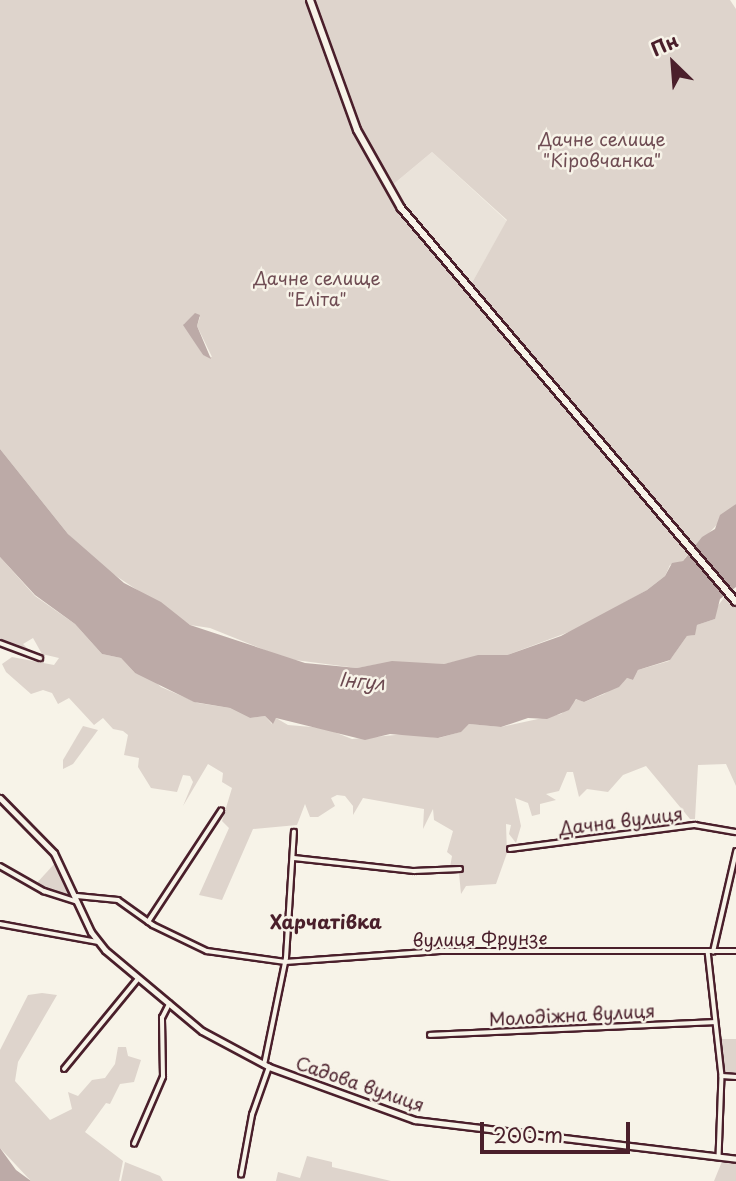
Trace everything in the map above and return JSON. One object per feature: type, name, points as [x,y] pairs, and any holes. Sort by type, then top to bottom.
[{"type":"highway","points":[[310,0],[357,130],[401,208],[736,602]]},
{"type":"street","points":[[0,643],[40,658]]},
{"type":"street","name":"Садова вулиця","points":[[0,798],[50,848],[98,942],[138,979],[202,1031],[266,1066],[415,1120],[736,1159]]},
{"type":"street","points":[[148,922],[221,811]]},
{"type":"street","name":"Дачна вулиця","points":[[510,849],[695,825],[736,832]]},
{"type":"street","name":"Садова вулиця","points":[[242,1175],[285,962],[295,832]]},
{"type":"street","points":[[719,1157],[722,1076],[715,1022],[711,951],[736,852]]},
{"type":"street","points":[[294,858],[414,871],[460,869]]},
{"type":"street","name":"вулиця Фрунзе","points":[[0,866],[34,887],[78,899],[118,900],[148,922],[207,951],[285,962],[440,951],[736,951]]},
{"type":"street","points":[[0,924],[98,942]]},
{"type":"street","points":[[64,1069],[138,979]]},
{"type":"street","points":[[134,1144],[160,1086],[162,1018],[169,1004]]},
{"type":"street","name":"Молодіжна вулиця","points":[[430,1035],[715,1022]]},
{"type":"street","points":[[722,1076],[736,1077]]},
{"type":"shaded area","points":[[432,152],[507,221],[469,288],[390,187]]},
{"type":"green space","name":"Дачне селище \"Еліта\"","points":[[0,0],[307,0],[354,131],[391,197],[434,254],[689,552],[683,561],[670,565],[665,576],[647,590],[577,629],[507,655],[479,656],[444,664],[385,663],[357,668],[287,659],[210,628],[190,625],[101,566],[68,534],[0,449]],"holes":[[[193,316],[200,317],[197,326],[212,357],[203,355],[184,324]]]},
{"type":"green space","name":"Дачне селище \"Кіровчанка\"","points":[[313,0],[730,0],[736,9],[736,504],[695,547],[469,288],[507,220],[432,152],[390,187],[359,130]]},
{"type":"green space","points":[[0,557],[35,596],[75,624],[102,654],[121,658],[135,673],[150,677],[161,687],[198,703],[230,708],[250,718],[265,716],[272,724],[276,718],[288,725],[324,728],[352,739],[406,734],[439,738],[460,732],[469,724],[501,727],[561,714],[577,699],[584,702],[604,694],[627,678],[633,680],[638,670],[669,661],[687,636],[694,635],[697,625],[715,619],[714,611],[726,595],[736,608],[736,786],[726,764],[698,765],[695,819],[690,819],[646,766],[623,775],[608,792],[587,789],[579,797],[573,772],[567,772],[559,791],[546,794],[556,800],[540,804],[540,814],[532,816],[528,803],[515,798],[521,826],[516,843],[509,834],[511,825],[506,824],[507,853],[496,884],[466,886],[461,894],[459,873],[449,873],[452,856],[447,852],[453,831],[434,820],[433,809],[423,829],[424,809],[363,798],[353,815],[353,806],[345,796],[337,795],[331,798],[335,806],[318,817],[310,817],[305,804],[297,825],[253,829],[222,900],[199,895],[229,828],[222,821],[232,788],[222,782],[223,773],[208,764],[183,806],[193,782],[190,776],[183,775],[177,792],[151,788],[138,767],[139,758],[124,755],[128,735],[123,731],[113,729],[103,718],[94,725],[69,698],[58,704],[52,693],[43,690],[31,694],[6,672],[2,664],[12,657],[54,665],[59,658],[42,654],[33,638],[23,644],[32,653],[27,656],[0,640]]},
{"type":"green space","points":[[83,726],[98,730],[73,764],[63,769],[63,760]]},
{"type":"green space","points":[[56,862],[71,893],[70,896],[35,885]]},
{"type":"green space","points":[[28,995],[57,995],[18,1062],[15,1081],[50,1120],[72,1109],[68,1092],[78,1096],[92,1080],[105,1078],[115,1064],[118,1047],[126,1047],[128,1056],[141,1060],[134,1082],[120,1084],[110,1104],[106,1103],[85,1132],[123,1161],[119,1181],[31,1181],[0,1148],[0,1050]]},
{"type":"green space","points":[[718,1039],[736,1039],[736,1076],[723,1075]]},
{"type":"green space","points":[[307,1156],[332,1162],[332,1167],[391,1181],[276,1181],[278,1172],[300,1178]]},
{"type":"green space","points":[[723,1159],[736,1161],[736,1181],[714,1181]]},
{"type":"green space","points":[[125,1162],[160,1176],[163,1181],[121,1181]]},
{"type":"water","points":[[195,313],[200,315],[197,326],[211,359],[203,355],[183,325]]},
{"type":"water","name":"Інгул","points":[[0,449],[68,534],[124,583],[161,602],[190,625],[305,663],[357,668],[392,661],[444,664],[478,655],[507,655],[561,636],[647,590],[665,576],[672,563],[683,561],[702,537],[715,529],[720,515],[736,504],[736,587],[720,599],[715,619],[697,625],[695,635],[687,636],[670,660],[638,670],[633,680],[627,678],[619,687],[584,702],[576,699],[569,710],[547,719],[528,718],[501,727],[469,724],[461,732],[438,738],[390,734],[365,740],[276,718],[273,724],[265,716],[250,718],[230,708],[194,702],[135,673],[121,658],[102,654],[75,624],[35,595],[0,557]]},
{"type":"water","points":[[0,1148],[16,1170],[31,1181],[0,1181]]},
{"type":"district","name":"Харчатівка","points":[[326,922]]}]
